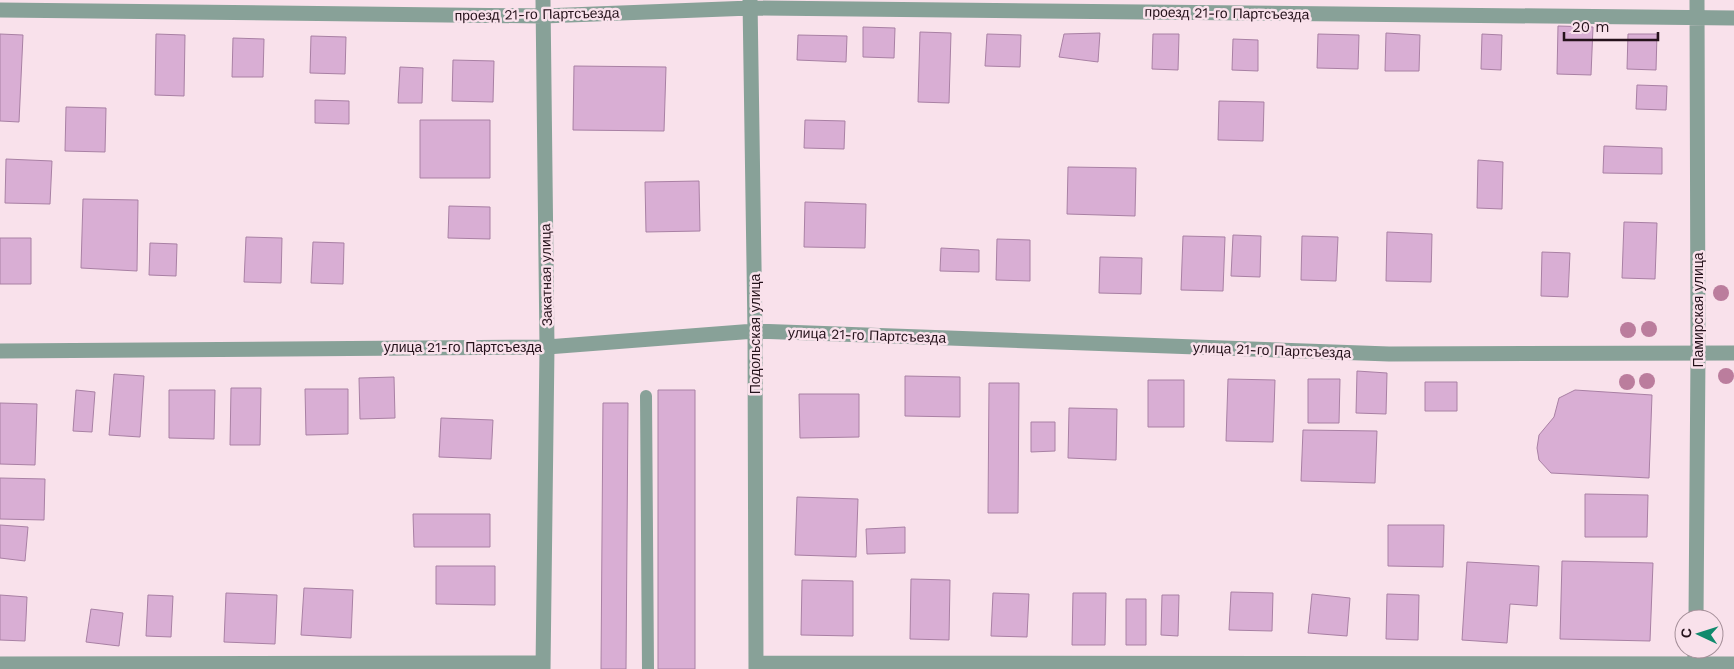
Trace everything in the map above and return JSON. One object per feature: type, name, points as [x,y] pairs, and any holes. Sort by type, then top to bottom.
[{"type":"street","name":"Закатная улица","points":[[543,0],[547,347],[543,666]]},
{"type":"street","name":"Памирская улица","points":[[1696,609],[1698,354],[1697,0]]},
{"type":"street","name":"проезд 21-го Партсъезда","points":[[0,10],[543,16],[751,4],[1734,18]]},
{"type":"street","name":"Подольская улица","points":[[751,4],[755,331],[756,666]]},
{"type":"street","name":"улица 21-го Партсъезда","points":[[0,351],[547,347],[755,331],[1389,354],[1734,353]]},
{"type":"street","points":[[756,666],[1695,660],[1734,664]]},
{"type":"street","points":[[0,664],[543,666]]},
{"type":"lane","points":[[646,396],[648,669]]},
{"type":"building","points":[[1558,26],[1593,27],[1591,75],[1557,74]]},
{"type":"building","points":[[863,27],[895,28],[894,58],[863,57]]},
{"type":"building","points":[[920,32],[951,33],[949,103],[918,102]]},
{"type":"building","points":[[1100,33],[1098,62],[1059,57],[1064,34]]},
{"type":"building","points":[[1386,33],[1420,35],[1419,71],[1385,71]]},
{"type":"building","points":[[0,34],[23,35],[19,122],[0,121]]},
{"type":"building","points":[[156,34],[185,35],[184,96],[155,95]]},
{"type":"building","points":[[987,34],[1021,35],[1020,67],[985,66]]},
{"type":"building","points":[[1153,34],[1179,34],[1178,70],[1152,69]]},
{"type":"building","points":[[1318,34],[1359,35],[1358,69],[1317,68]]},
{"type":"building","points":[[1482,34],[1502,35],[1501,70],[1481,69]]},
{"type":"building","points":[[1628,34],[1657,34],[1656,70],[1627,69]]},
{"type":"building","points":[[798,35],[847,36],[846,62],[797,60]]},
{"type":"building","points":[[311,36],[346,37],[345,74],[310,73]]},
{"type":"building","points":[[233,38],[264,39],[263,77],[232,77]]},
{"type":"building","points":[[1233,39],[1258,40],[1258,71],[1232,70]]},
{"type":"building","points":[[453,60],[494,61],[493,102],[452,101]]},
{"type":"building","points":[[574,66],[666,67],[664,131],[573,130]]},
{"type":"building","points":[[400,67],[423,68],[422,103],[398,103]]},
{"type":"building","points":[[1637,85],[1667,86],[1666,110],[1636,109]]},
{"type":"building","points":[[315,100],[349,101],[349,124],[315,123]]},
{"type":"building","points":[[1219,101],[1264,102],[1263,141],[1218,140]]},
{"type":"building","points":[[66,107],[106,108],[105,152],[65,151]]},
{"type":"building","points":[[420,120],[490,120],[490,178],[420,178]]},
{"type":"building","points":[[805,120],[845,121],[844,149],[804,148]]},
{"type":"building","points":[[1604,146],[1662,148],[1662,174],[1603,173]]},
{"type":"building","points":[[6,159],[52,161],[50,204],[5,203]]},
{"type":"building","points":[[1478,160],[1503,162],[1502,209],[1477,208]]},
{"type":"building","points":[[1068,167],[1136,168],[1135,216],[1067,214]]},
{"type":"building","points":[[699,181],[700,231],[646,232],[645,182]]},
{"type":"building","points":[[83,199],[138,200],[137,271],[81,268]]},
{"type":"building","points":[[805,202],[866,204],[865,248],[804,247]]},
{"type":"building","points":[[449,206],[490,207],[490,239],[448,238]]},
{"type":"building","points":[[1624,222],[1657,223],[1655,279],[1622,278]]},
{"type":"building","points":[[1387,232],[1432,234],[1431,282],[1386,281]]},
{"type":"building","points":[[1233,235],[1261,236],[1260,277],[1231,276]]},
{"type":"building","points":[[1183,236],[1225,237],[1223,291],[1181,290]]},
{"type":"building","points":[[1302,236],[1338,237],[1336,281],[1301,280]]},
{"type":"building","points":[[246,237],[282,238],[281,283],[244,282]]},
{"type":"building","points":[[0,238],[31,238],[31,284],[0,284]]},
{"type":"building","points":[[997,239],[1030,240],[1030,281],[996,280]]},
{"type":"building","points":[[313,242],[344,243],[343,284],[311,283]]},
{"type":"building","points":[[150,243],[177,244],[176,276],[149,275]]},
{"type":"building","points":[[941,248],[979,250],[979,272],[940,271]]},
{"type":"building","points":[[1542,252],[1570,253],[1568,297],[1541,296]]},
{"type":"building","points":[[1100,257],[1142,258],[1141,294],[1099,293]]},
{"type":"building","points":[[1357,371],[1387,373],[1386,414],[1356,413]]},
{"type":"building","points":[[114,374],[144,376],[140,437],[109,435]]},
{"type":"building","points":[[905,376],[960,377],[960,417],[905,416]]},
{"type":"building","points":[[394,377],[395,418],[360,419],[359,378]]},
{"type":"building","points":[[1228,379],[1275,380],[1273,442],[1226,441]]},
{"type":"building","points":[[1308,379],[1340,379],[1339,423],[1308,423]]},
{"type":"building","points":[[1148,380],[1184,380],[1184,427],[1148,427]]},
{"type":"building","points":[[1425,382],[1457,382],[1457,411],[1425,411]]},
{"type":"building","points":[[989,383],[1019,383],[1018,513],[988,513]]},
{"type":"building","points":[[231,388],[261,388],[260,445],[230,445]]},
{"type":"building","points":[[305,389],[348,389],[348,434],[306,435]]},
{"type":"building","points":[[76,390],[95,392],[92,432],[73,431]]},
{"type":"building","points":[[169,390],[215,390],[214,439],[169,438]]},
{"type":"building","points":[[658,390],[695,390],[695,669],[658,669]]},
{"type":"building","points":[[1575,390],[1652,395],[1649,478],[1551,473],[1539,460],[1537,448],[1539,435],[1554,417],[1559,398]]},
{"type":"building","points":[[799,394],[859,394],[859,437],[800,438]]},
{"type":"building","points":[[0,403],[37,404],[35,465],[0,464]]},
{"type":"building","points":[[603,403],[628,403],[626,669],[601,669]]},
{"type":"building","points":[[1069,408],[1117,409],[1116,460],[1068,458]]},
{"type":"building","points":[[441,418],[493,420],[491,459],[439,457]]},
{"type":"building","points":[[1031,422],[1055,422],[1055,451],[1031,452]]},
{"type":"building","points":[[1303,430],[1377,431],[1375,483],[1301,481]]},
{"type":"building","points":[[0,478],[45,479],[44,520],[0,519]]},
{"type":"building","points":[[1585,494],[1648,495],[1647,537],[1585,537]]},
{"type":"building","points":[[797,497],[858,499],[856,557],[795,555]]},
{"type":"building","points":[[413,514],[490,514],[490,547],[414,547]]},
{"type":"building","points":[[0,525],[28,527],[25,561],[0,558]]},
{"type":"building","points":[[1388,525],[1444,525],[1443,567],[1388,566]]},
{"type":"building","points":[[905,527],[905,553],[867,554],[866,529]]},
{"type":"building","points":[[1562,561],[1653,563],[1650,641],[1560,639]]},
{"type":"building","points":[[1467,562],[1539,566],[1537,606],[1510,604],[1507,643],[1462,640]]},
{"type":"building","points":[[436,566],[495,566],[495,605],[436,604]]},
{"type":"building","points":[[911,579],[950,580],[949,640],[910,639]]},
{"type":"building","points":[[802,580],[853,581],[853,636],[801,635]]},
{"type":"building","points":[[304,588],[353,590],[351,638],[301,635]]},
{"type":"building","points":[[1231,592],[1273,593],[1272,631],[1229,630]]},
{"type":"building","points":[[226,593],[277,595],[275,644],[224,642]]},
{"type":"building","points":[[993,593],[1029,594],[1027,637],[991,636]]},
{"type":"building","points":[[1073,593],[1106,593],[1105,645],[1072,645]]},
{"type":"building","points":[[1312,594],[1350,598],[1347,636],[1308,633]]},
{"type":"building","points":[[1387,594],[1419,595],[1418,640],[1386,639]]},
{"type":"building","points":[[0,595],[27,597],[25,641],[0,640]]},
{"type":"building","points":[[148,595],[173,596],[171,637],[146,636]]},
{"type":"building","points":[[1162,595],[1179,595],[1178,636],[1161,635]]},
{"type":"building","points":[[1126,599],[1146,599],[1146,645],[1126,645]]},
{"type":"building","points":[[91,609],[123,613],[119,646],[86,642]]}]
